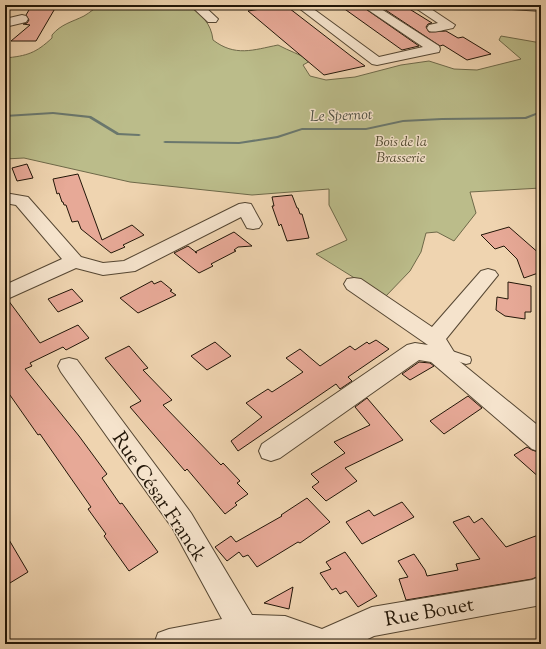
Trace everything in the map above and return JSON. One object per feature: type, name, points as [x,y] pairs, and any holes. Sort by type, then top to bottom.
[{"type":"street","points":[[196,5],[212,20]]},
{"type":"street","points":[[301,5],[377,61],[434,49],[367,5]]},
{"type":"street","points":[[417,5],[449,25],[433,28]]},
{"type":"street","points":[[498,5],[541,8]]},
{"type":"street","points":[[5,23],[22,19]]},
{"type":"street","points":[[5,198],[22,201],[74,261],[103,269],[128,267],[245,208],[253,224]]},
{"type":"street","points":[[5,293],[74,261]]},
{"type":"street","points":[[271,451],[414,351],[437,355],[488,275]]},
{"type":"street","points":[[354,284],[402,318],[440,350],[541,442]]},
{"type":"street","name":"Rue César Franck","points":[[69,366],[182,521],[244,630]]},
{"type":"street","name":"Rue Bouet","points":[[322,644],[372,622],[536,593],[541,590]]},
{"type":"street","points":[[169,644],[244,630],[285,631],[322,644]]},
{"type":"lane","points":[[440,350],[466,360]]},
{"type":"green space","name":"Bois de la Brasserie","points":[[103,5],[190,5],[208,24],[213,40],[221,45],[229,49],[244,51],[278,45],[310,61],[303,65],[310,76],[326,80],[355,77],[401,65],[429,61],[454,69],[477,70],[521,59],[499,40],[501,36],[541,43],[541,188],[470,192],[476,213],[454,241],[437,232],[426,233],[421,252],[410,271],[385,297],[316,254],[347,240],[329,205],[329,189],[252,195],[130,182],[24,158],[5,159],[5,58],[31,53],[52,38],[52,35],[59,28]]},
{"type":"building","points":[[32,5],[50,5],[50,7],[57,5],[36,41],[11,41],[30,25],[23,24],[27,23],[29,20],[26,15]]},
{"type":"building","points":[[285,5],[365,66],[324,75],[248,11]]},
{"type":"building","points":[[339,5],[360,5],[419,46],[402,50]]},
{"type":"building","points":[[378,5],[403,5],[432,23],[428,24],[426,27],[429,32],[446,31],[458,38],[463,37],[491,54],[467,60],[443,45],[440,46]]},
{"type":"building","points":[[27,164],[33,178],[17,181],[12,168]]},
{"type":"building","points":[[78,174],[102,240],[132,225],[144,235],[123,245],[125,247],[111,253],[81,229],[78,221],[72,222],[66,205],[62,202],[59,193],[57,194],[53,179]]},
{"type":"building","points":[[292,195],[300,214],[302,214],[309,238],[287,241],[281,224],[279,226],[272,206],[274,206],[272,197]]},
{"type":"building","points":[[509,227],[541,255],[541,272],[524,278],[517,259],[504,246],[495,249],[481,235]]},
{"type":"building","points":[[234,232],[252,246],[238,247],[234,250],[236,251],[211,264],[213,266],[199,273],[174,253],[188,246],[195,252]]},
{"type":"building","points":[[152,281],[154,284],[161,281],[176,295],[138,313],[120,298]]},
{"type":"building","points":[[508,282],[531,286],[531,312],[525,312],[525,319],[505,316],[496,310],[497,297],[508,299]]},
{"type":"building","points":[[72,289],[83,301],[58,312],[48,299]]},
{"type":"building","points":[[8,300],[40,343],[78,325],[89,338],[66,350],[63,347],[30,363],[32,366],[25,369],[79,436],[107,474],[102,478],[120,504],[122,503],[158,552],[129,571],[104,536],[106,534],[88,509],[91,507],[40,434],[38,435],[5,388],[5,301]]},
{"type":"building","points":[[376,340],[389,349],[348,377],[352,381],[340,389],[336,384],[238,451],[231,441],[262,417],[246,403],[268,389],[272,392],[303,372],[286,358],[300,349],[320,366],[350,346],[355,350],[367,342],[369,344]]},
{"type":"building","points":[[215,342],[231,356],[207,370],[191,356]]},
{"type":"building","points":[[129,346],[148,368],[143,370],[172,400],[163,405],[221,465],[223,463],[240,481],[237,483],[248,494],[235,503],[237,505],[225,514],[187,469],[185,471],[130,407],[141,401],[105,358]]},
{"type":"building","points":[[419,362],[430,363],[434,366],[410,380],[402,374]]},
{"type":"building","points":[[468,396],[482,408],[444,434],[430,421]]},
{"type":"building","points":[[367,398],[403,440],[345,468],[357,481],[326,501],[312,487],[319,482],[311,474],[345,453],[334,442],[370,425],[355,407]]},
{"type":"building","points":[[527,447],[541,453],[541,479],[514,455]]},
{"type":"building","points":[[307,498],[330,522],[300,543],[298,542],[257,567],[248,555],[243,557],[239,552],[227,561],[215,547],[231,536],[236,542],[282,516],[281,515]]},
{"type":"building","points":[[402,502],[414,517],[362,544],[346,522],[369,510],[374,516]]},
{"type":"building","points":[[469,516],[474,523],[482,518],[506,547],[541,534],[541,575],[532,579],[406,600],[399,579],[408,577],[398,561],[414,554],[425,570],[427,576],[458,570],[456,564],[480,559],[453,522]]},
{"type":"building","points":[[5,533],[28,572],[5,586]]},
{"type":"building","points":[[345,552],[377,596],[358,607],[346,591],[340,594],[336,588],[332,590],[320,573],[331,569],[326,562]]},
{"type":"building","points":[[293,587],[289,609],[264,603]]},
{"type":"waterway","name":"Le Spernot","points":[[165,142],[239,143],[278,137],[302,129],[366,129],[403,121],[526,118],[541,112]]},
{"type":"waterway","name":"Le Spernot","points":[[5,116],[53,113],[90,117],[118,134],[139,135]]}]
